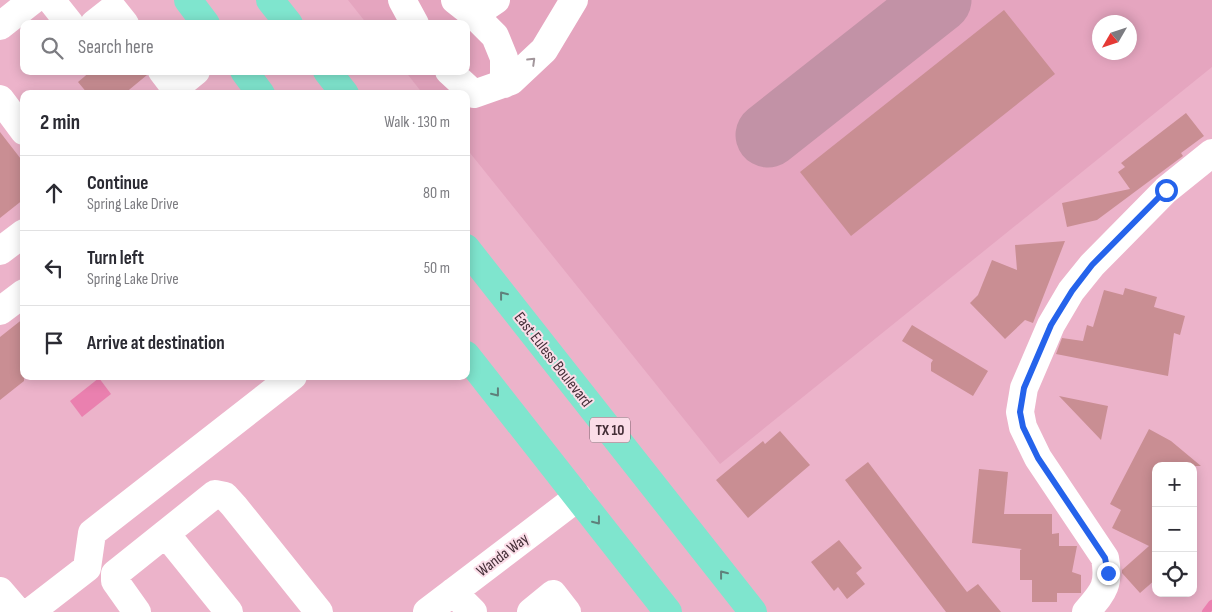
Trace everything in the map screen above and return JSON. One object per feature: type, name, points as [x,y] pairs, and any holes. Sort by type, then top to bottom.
[{"type":"main road","points":[[188,0],[203,20]]},
{"type":"main road","points":[[270,0],[286,20]]},
{"type":"main road","points":[[247,75],[259,90]]},
{"type":"main road","points":[[330,75],[341,90]]},
{"type":"main road","name":"East Euless Boulevard","points":[[470,253],[753,612]]},
{"type":"main road","points":[[470,360],[668,612]]},
{"type":"street","points":[[0,26],[33,0]]},
{"type":"street","points":[[51,0],[67,20]]},
{"type":"street","points":[[402,0],[413,20]]},
{"type":"street","points":[[470,90],[474,94],[511,81],[544,50],[574,0]]},
{"type":"street","points":[[475,5],[495,36],[504,58],[504,84]]},
{"type":"street","points":[[99,20],[113,9],[122,20]]},
{"type":"street","points":[[165,75],[175,88],[191,75]]},
{"type":"street","points":[[454,75],[470,90]]},
{"type":"street","points":[[0,99],[20,126]]},
{"type":"street","points":[[1086,612],[1104,591],[1108,573],[1105,558],[1038,458],[1023,427],[1020,412],[1024,388],[1051,325],[1072,291],[1092,265],[1166,190],[1212,153]]},
{"type":"street","points":[[0,251],[20,236]]},
{"type":"street","points":[[0,311],[20,296]]},
{"type":"street","points":[[30,612],[87,568],[92,533],[289,380]]},
{"type":"street","points":[[137,612],[115,581],[115,574],[215,494],[225,496],[319,612]]},
{"type":"street","name":"Wanda Way","points":[[427,612],[578,497]]},
{"type":"street","points":[[166,534],[229,612]]},
{"type":"street","points":[[0,590],[18,612]]},
{"type":"street","points":[[453,592],[473,612]]},
{"type":"street","points":[[530,612],[553,594],[567,612]]},
{"type":"shaded area","points":[[348,0],[1212,0],[1212,67],[720,464],[470,153],[470,90],[420,90],[408,75],[470,75],[470,20],[364,20]]},
{"type":"shaded area","points":[[96,380],[100,380],[111,394],[82,417],[70,401]]},
{"type":"building","points":[[1004,10],[1055,74],[851,236],[800,172]]},
{"type":"building","points":[[86,75],[147,75],[129,90],[85,90],[78,82]]},
{"type":"building","points":[[1186,113],[1204,136],[1181,153],[1183,156],[1097,220],[1067,227],[1062,203],[1130,189],[1118,172],[1125,167],[1121,163]]},
{"type":"building","points":[[0,132],[20,158],[20,202],[0,218]]},
{"type":"building","points":[[1065,241],[1033,323],[1025,320],[1005,339],[970,303],[978,295],[992,260],[1017,270],[1015,245]]},
{"type":"building","points":[[1125,288],[1157,297],[1154,307],[1185,316],[1180,335],[1174,333],[1168,376],[1056,354],[1062,338],[1083,341],[1087,325],[1093,327],[1104,290],[1123,295]]},
{"type":"building","points":[[20,321],[20,380],[24,381],[0,400],[0,337]]},
{"type":"building","points":[[912,325],[988,371],[973,396],[931,371],[933,360],[902,341]]},
{"type":"building","points":[[1059,396],[1108,406],[1101,440]]},
{"type":"building","points":[[1149,429],[1171,441],[1196,462],[1152,462],[1152,582],[1140,593],[1122,573],[1122,570],[1149,546],[1112,528],[1121,510],[1110,504]]},
{"type":"building","points":[[780,431],[810,465],[748,518],[716,480],[763,441],[765,444]]},
{"type":"building","points":[[868,462],[967,592],[978,584],[1001,612],[946,612],[845,480]]},
{"type":"building","points":[[979,469],[1008,472],[1004,514],[1052,514],[1052,534],[1059,533],[1059,546],[1077,546],[1072,572],[1081,575],[1081,593],[1057,593],[1057,602],[1032,602],[1032,580],[1020,580],[1020,550],[1022,549],[972,543]]},
{"type":"building","points":[[839,540],[862,568],[856,573],[865,584],[847,599],[838,587],[834,591],[811,562]]},
{"type":"waterway","points":[[1206,612],[1212,604]]},
{"type":"taxiway","points":[[768,135],[939,0]]},
{"type":"route","points":[[1108,573],[1105,558],[1038,458],[1023,427],[1020,412],[1024,388],[1051,325],[1072,291],[1092,265],[1166,190]]}]
